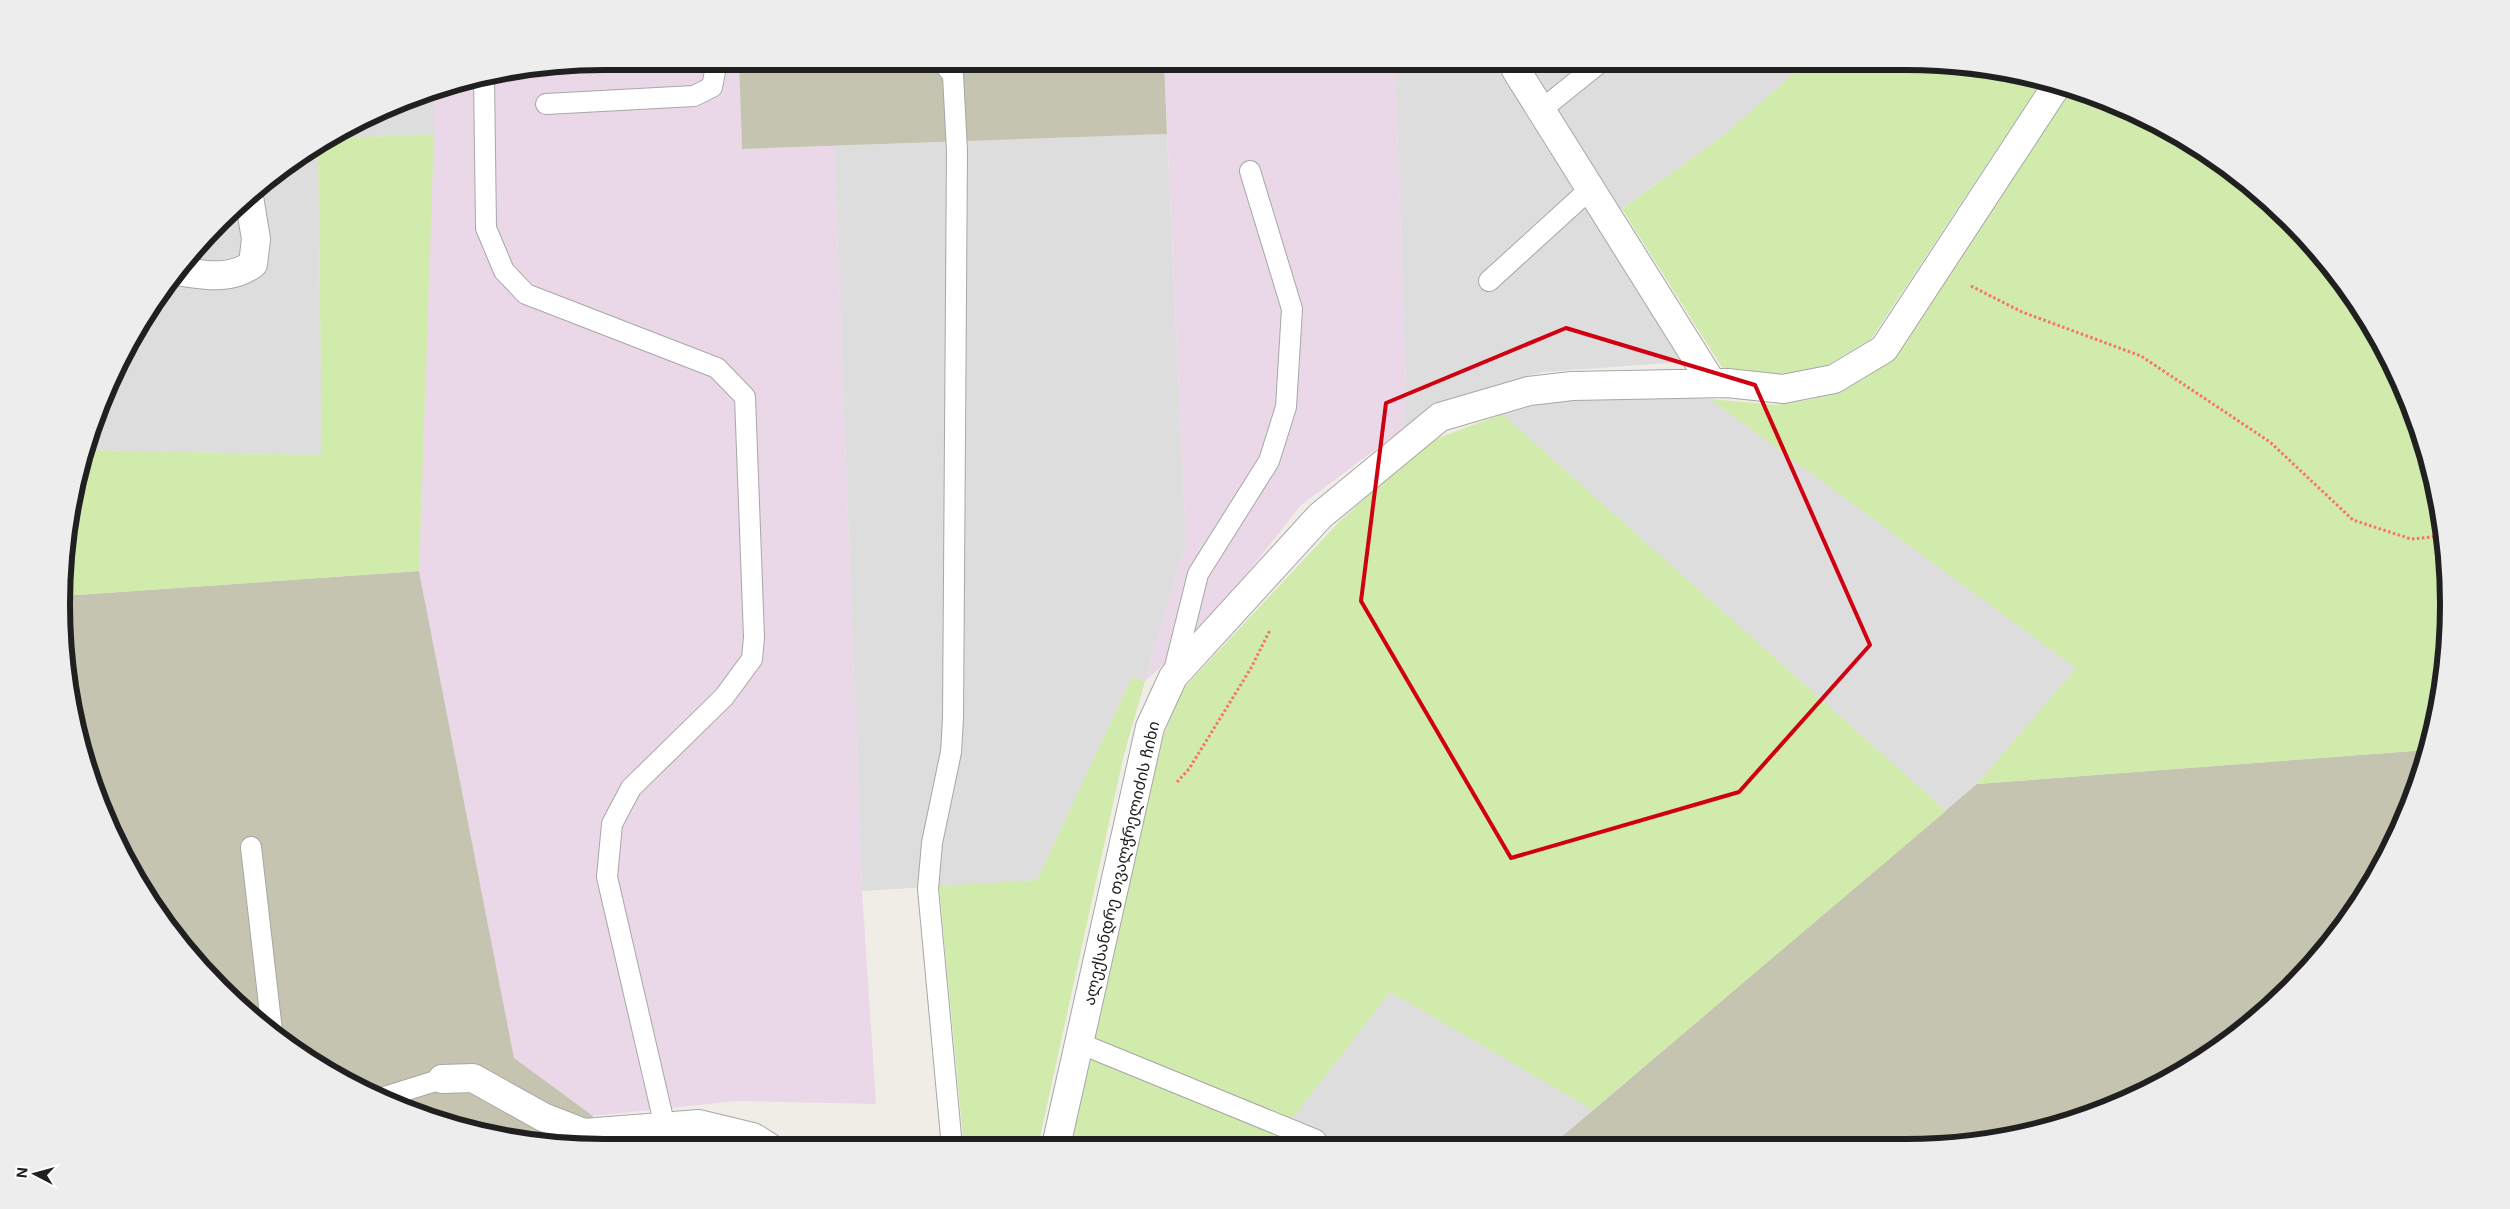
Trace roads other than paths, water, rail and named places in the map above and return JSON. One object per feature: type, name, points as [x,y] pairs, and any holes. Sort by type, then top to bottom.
[{"type":"street","points":[[1516,70],[1712,383]]},
{"type":"street","name":"ალექსანდრე თვალჭრელიძის ჩიხი","points":[[1058,1139],[1150,727],[1173,677],[1320,516],[1440,417],[1537,390],[1572,386],[1712,383],[1783,389],[1834,379],[1884,349],[2054,91]]},
{"type":"street","points":[[186,272],[222,277],[243,272],[253,264],[256,239],[250,205]]},
{"type":"street","points":[[442,1079],[473,1078],[512,1098],[543,1117],[584,1133],[699,1124],[742,1139]]},
{"type":"lane","points":[[546,104],[694,96],[712,87],[715,70]]},
{"type":"lane","points":[[949,70],[953,75],[958,151],[953,718],[951,752],[932,843],[928,888],[951,1139]]},
{"type":"lane","points":[[1541,110],[1591,70]]},
{"type":"lane","points":[[484,84],[486,228],[504,271],[526,294],[717,368],[745,397],[754,637],[752,659],[724,697],[631,788],[612,824],[611,833],[607,877],[665,1126]]},
{"type":"lane","points":[[1173,677],[1198,574],[1269,461],[1286,407],[1292,309],[1250,171]]},
{"type":"lane","points":[[1489,281],[1590,189]]},
{"type":"lane","points":[[251,847],[271,1022]]},
{"type":"lane","points":[[1080,1042],[1314,1139]]},
{"type":"lane","points":[[392,1094],[442,1079]]}]
